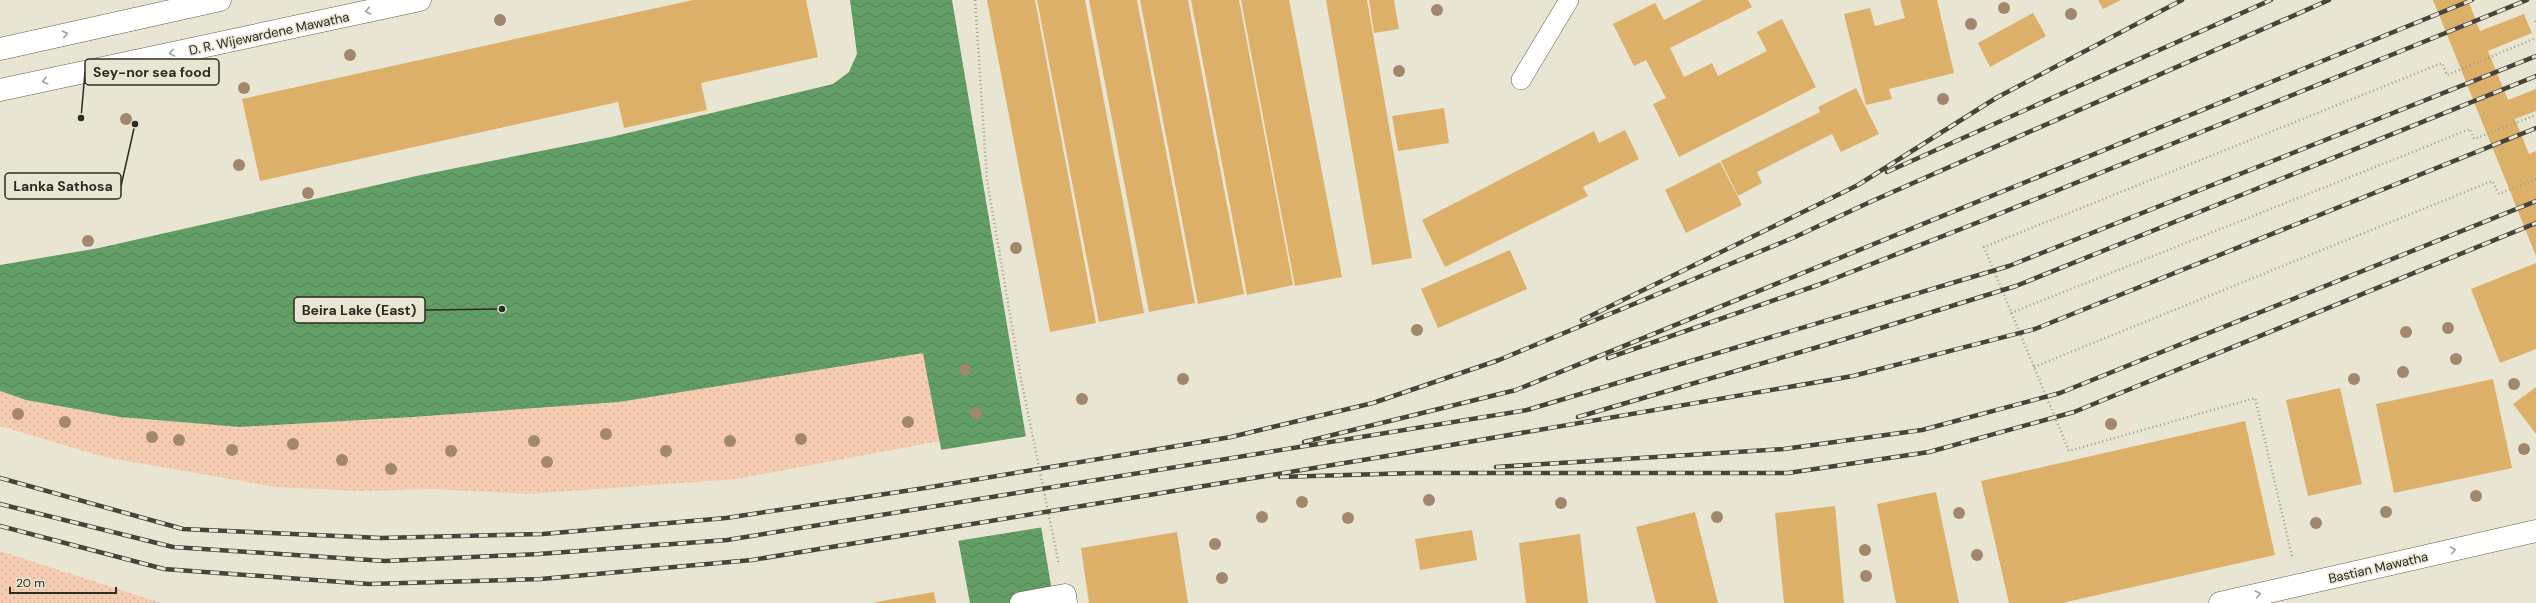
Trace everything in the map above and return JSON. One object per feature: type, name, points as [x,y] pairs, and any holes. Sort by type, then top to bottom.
[{"type":"main road","points":[[0,49],[220,0]]},
{"type":"main road","name":"D. R. Wijewardene Mawatha","points":[[0,90],[420,0]]},
{"type":"main road","name":"Bastian Mawatha","points":[[2220,603],[2536,531]]},
{"type":"main road","points":[[1021,603],[1066,599]]},
{"type":"lane","points":[[1521,80],[1569,0]]},
{"type":"path","points":[[975,0],[987,180],[1021,379],[1066,599]]},
{"type":"path","points":[[2298,585],[2255,398],[2069,452],[1984,247],[2442,63],[2447,75],[2536,38]]},
{"type":"path","points":[[2011,313],[2470,129],[2474,139],[2536,115]]},
{"type":"path","points":[[2034,367],[2492,181],[2499,194],[2536,180]]},
{"type":"shaded area","points":[[924,352],[940,441],[736,479],[528,494],[433,489],[359,491],[276,487],[104,457],[0,426],[0,391],[26,400],[120,417],[240,427],[413,417],[619,402]]},
{"type":"shaded area","points":[[0,551],[161,603],[0,603]]},
{"type":"water","points":[[850,0],[952,0],[1054,603],[970,603],[923,353],[619,402],[413,417],[240,427],[120,417],[26,400],[0,391],[0,265],[99,248],[421,175],[611,137],[833,84],[849,72],[857,54]]},
{"type":"pier","points":[[1028,436],[1044,527],[957,541],[940,450]]},
{"type":"building","points":[[693,0],[806,0],[818,57],[701,83],[707,110],[624,128],[618,102],[260,181],[242,99]]},
{"type":"building","points":[[987,0],[1035,0],[1096,323],[1050,332]]},
{"type":"building","points":[[1037,0],[1085,0],[1144,313],[1099,322]]},
{"type":"building","points":[[1089,0],[1137,0],[1195,303],[1149,312]]},
{"type":"building","points":[[1140,0],[1188,0],[1244,294],[1198,304]]},
{"type":"building","points":[[1191,0],[1239,0],[1293,285],[1247,295]]},
{"type":"building","points":[[1241,0],[1289,0],[1342,277],[1295,286]]},
{"type":"building","points":[[1326,0],[1367,0],[1412,258],[1372,265]]},
{"type":"building","points":[[1369,0],[1394,0],[1399,29],[1374,33]]},
{"type":"building","points":[[1703,0],[1748,0],[1752,7],[1670,48],[1684,77],[1712,63],[1718,76],[1767,51],[1757,32],[1782,19],[1816,87],[1679,157],[1653,104],[1666,98],[1646,60],[1634,66],[1613,24],[1655,3],[1664,20]]},
{"type":"building","points":[[1900,0],[1937,0],[1954,73],[1889,89],[1892,99],[1866,105],[1844,14],[1870,8],[1875,26],[1905,18]]},
{"type":"building","points":[[2098,0],[2121,0],[2103,9]]},
{"type":"building","points":[[2433,0],[2468,0],[2480,31],[2524,14],[2532,33],[2488,51],[2508,100],[2536,89],[2536,111],[2515,119],[2529,154],[2536,151],[2536,256]]},
{"type":"building","points":[[2033,13],[2046,36],[1990,67],[1978,43]]},
{"type":"building","points":[[1856,88],[1879,134],[1841,152],[1832,134],[1757,172],[1762,183],[1738,196],[1721,161],[1820,112],[1818,107]]},
{"type":"building","points":[[1444,108],[1449,143],[1398,151],[1392,116]]},
{"type":"building","points":[[1625,130],[1639,159],[1583,187],[1588,196],[1445,267],[1422,220],[1594,131],[1599,143]]},
{"type":"building","points":[[1720,162],[1742,205],[1686,233],[1665,190]]},
{"type":"building","points":[[1510,250],[1527,289],[1438,328],[1421,289]]},
{"type":"building","points":[[2536,263],[2536,349],[2500,363],[2471,289]]},
{"type":"building","points":[[2493,379],[2512,468],[2394,493],[2376,404]]},
{"type":"building","points":[[2536,387],[2536,434],[2513,404]]},
{"type":"building","points":[[2340,388],[2362,484],[2308,496],[2286,400]]},
{"type":"building","points":[[2245,421],[2275,555],[2062,603],[2009,603],[1981,481]]},
{"type":"building","points":[[1936,492],[1959,603],[1896,603],[1877,504]]},
{"type":"building","points":[[1835,506],[1844,603],[1784,603],[1775,513]]},
{"type":"building","points":[[1695,512],[1718,603],[1656,603],[1636,527]]},
{"type":"building","points":[[1472,530],[1477,560],[1420,570],[1415,539]]},
{"type":"building","points":[[1177,532],[1188,603],[1089,603],[1081,548]]},
{"type":"building","points":[[1580,534],[1588,603],[1526,603],[1519,543]]},
{"type":"building","points":[[934,592],[936,603],[876,603],[876,602]]},
{"type":"railway","points":[[1582,320],[1858,185],[1996,98],[2182,0]]},
{"type":"railway","points":[[1887,172],[2271,0]]},
{"type":"railway","points":[[0,478],[183,529],[381,538],[543,534],[726,518],[925,488],[1231,437],[1373,403],[1499,360],[1795,237],[1870,202],[2329,0]]},
{"type":"railway","points":[[1304,442],[1516,390],[2472,0]]},
{"type":"railway","points":[[1608,358],[1818,285],[1989,218],[2527,0]]},
{"type":"railway","points":[[0,504],[173,547],[385,561],[539,554],[727,540],[1527,410],[2009,266],[2536,56]]},
{"type":"railway","points":[[1578,417],[1842,340],[2016,286],[2536,76]]},
{"type":"railway","points":[[0,526],[164,569],[369,584],[541,579],[752,560],[1375,458],[1853,376],[2035,329],[2536,128]]},
{"type":"railway","points":[[1496,467],[1784,449],[1922,430],[2060,393],[2536,201]]},
{"type":"railway","points":[[1280,477],[1414,473],[1788,473],[1929,452],[2074,412],[2536,223]]},
{"type":"place","name":"Sey-nor sea food","points":[[81,118]]},
{"type":"place","name":"Lanka Sathosa","points":[[135,124]]},
{"type":"place","name":"Beira Lake (East)","points":[[502,309]]}]
